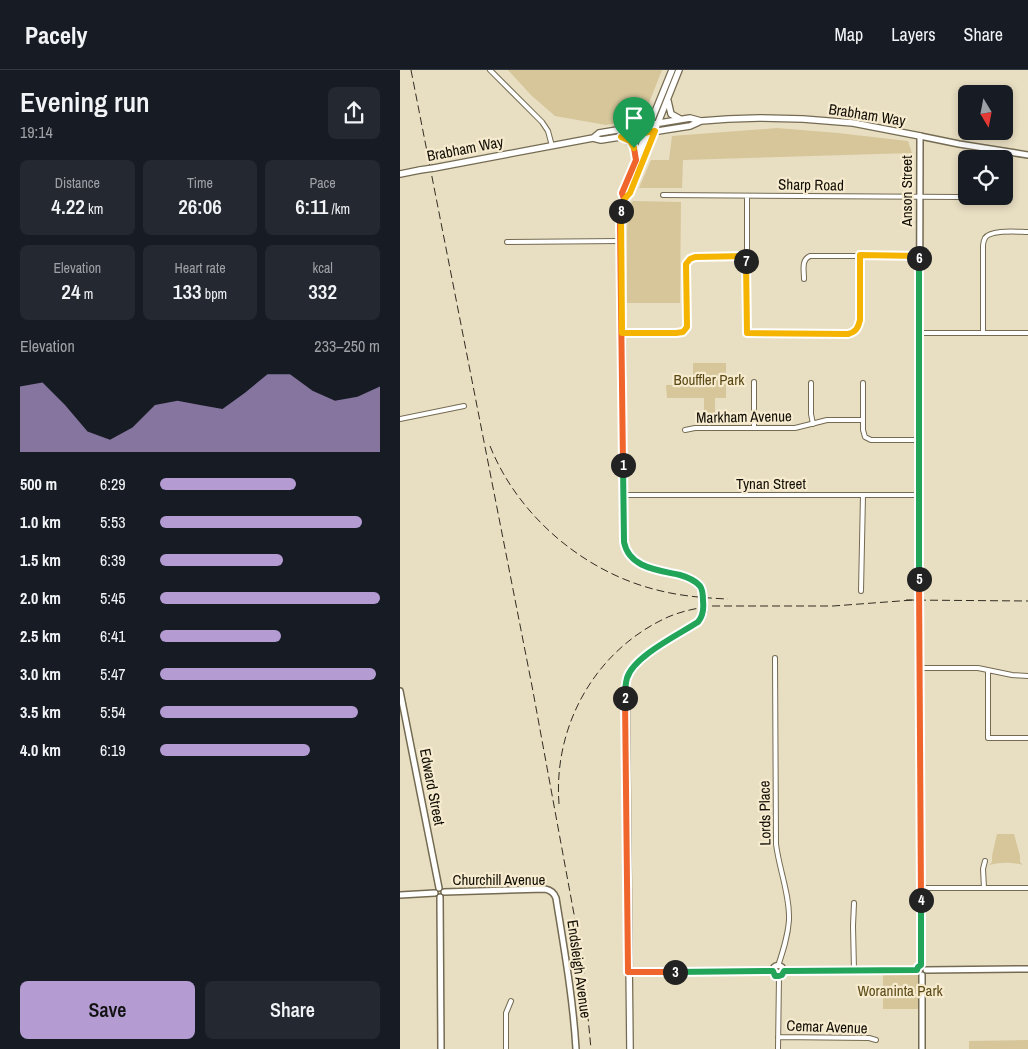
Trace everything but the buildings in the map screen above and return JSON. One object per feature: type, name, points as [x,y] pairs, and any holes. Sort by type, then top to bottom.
[{"type":"main road","points":[[624,199],[622,193],[672,70]]},
{"type":"main road","points":[[630,1049],[626,681],[638,663],[662,643],[698,622],[704,610],[700,587],[692,580],[641,565],[626,552],[624,542],[621,210],[624,199],[630,193],[679,70]]},
{"type":"main road","points":[[668,97],[670,112],[680,120]]},
{"type":"main road","name":"Brabham Way","points":[[593,138],[599,132],[690,118],[701,121],[759,118],[803,119],[853,124],[920,136]]},
{"type":"main road","name":"Brabham Way","points":[[400,174],[593,138],[601,140],[690,126],[701,121]]},
{"type":"main road","points":[[621,137],[630,141],[634,148],[636,160]]},
{"type":"street","points":[[490,70],[542,122],[548,131],[552,146]]},
{"type":"street","name":"Brabham Way","points":[[920,136],[1028,155]]},
{"type":"street","name":"Anson Street","points":[[919,968],[921,888],[919,668],[920,136]]},
{"type":"street","name":"Sharp Road","points":[[663,195],[958,197]]},
{"type":"street","points":[[747,196],[747,333],[848,334],[856,330],[860,320],[860,255]]},
{"type":"street","points":[[983,333],[984,239],[994,233],[1028,232]]},
{"type":"street","points":[[507,242],[620,241]]},
{"type":"street","points":[[622,333],[683,332],[687,327],[686,264],[690,259],[695,257],[746,256]]},
{"type":"street","points":[[804,279],[804,261],[810,256],[920,256]]},
{"type":"street","points":[[919,332],[1028,333]]},
{"type":"street","points":[[754,382],[754,428]]},
{"type":"street","points":[[811,383],[811,414],[813,424]]},
{"type":"street","points":[[863,383],[863,433],[865,437],[872,440],[919,440]]},
{"type":"street","points":[[400,419],[464,406]]},
{"type":"street","name":"Markham Avenue","points":[[685,430],[695,428],[795,428],[832,420],[863,420]]},
{"type":"street","name":"Tynan Street","points":[[623,495],[919,495]]},
{"type":"street","points":[[861,590],[863,496]]},
{"type":"street","name":"Lords Place","points":[[775,658],[776,844],[787,897],[789,920],[778,966]]},
{"type":"street","points":[[919,668],[978,668],[1012,675],[1028,676]]},
{"type":"street","points":[[988,670],[988,738],[1028,738]]},
{"type":"street","name":"Edward Street","points":[[400,691],[439,888]]},
{"type":"street","points":[[984,888],[983,868],[985,861]]},
{"type":"street","points":[[921,888],[1028,888]]},
{"type":"street","points":[[441,1049],[443,890],[436,889],[436,895],[442,895]]},
{"type":"street","name":"Churchill Avenue","points":[[442,895],[545,889],[553,893]]},
{"type":"street","name":"Churchill Avenue","points":[[400,895],[435,893]]},
{"type":"street","name":"Endsleigh Avenue","points":[[553,893],[556,898],[567,966],[574,1016],[576,1049]]},
{"type":"street","points":[[854,903],[854,970]]},
{"type":"street","points":[[773,971],[778,966],[784,971],[925,967],[926,970],[1028,970]]},
{"type":"street","points":[[919,968],[918,973],[922,975]]},
{"type":"street","points":[[922,1049],[922,975],[925,974],[926,970]]},
{"type":"street","points":[[628,972],[773,971]]},
{"type":"street","points":[[773,971],[775,976],[779,976]]},
{"type":"street","points":[[778,1049],[779,976],[784,971]]},
{"type":"street","points":[[506,1049],[506,1013],[512,1001]]},
{"type":"street","name":"Cemar Avenue","points":[[778,1037],[869,1038],[876,1040]]},
{"type":"green space","points":[[508,70],[662,70],[643,118],[606,125],[555,116],[531,95]]},
{"type":"green space","points":[[777,128],[908,141],[912,153],[683,160],[682,188],[639,188],[651,160],[669,160],[672,136]]},
{"type":"green space","points":[[633,201],[681,202],[680,303],[627,303],[627,230],[630,204]]},
{"type":"green space","name":"Bouffler Park","points":[[693,363],[726,363],[726,398],[715,398],[715,422],[704,423],[704,398],[667,398],[666,385],[693,385]]},
{"type":"green space","points":[[997,834],[1014,834],[1020,862],[1023,865],[998,863],[989,865],[992,862]]},
{"type":"green space","name":"Woraninta Park","points":[[883,973],[918,973],[918,1009],[883,1009]]},
{"type":"green space","points":[[1028,1040],[1028,1049],[969,1049],[969,1041]]},
{"type":"railway","points":[[411,70],[532,686],[576,925],[584,975],[591,1049]]},
{"type":"railway","points":[[490,446],[502,472],[518,496],[536,518],[579,555],[604,570],[630,582],[657,590],[674,594],[728,599]]},
{"type":"railway","points":[[906,600],[1028,601]]},
{"type":"railway","points":[[559,804],[559,775],[563,747],[572,719],[584,694],[600,670],[619,649],[642,631],[673,615],[712,606],[833,606],[913,600]]},
{"type":"route","points":[[634,148],[630,141],[621,137],[655,131],[630,193],[622,202],[621,210],[620,224],[622,333],[683,332],[687,327],[686,264],[690,259],[695,257],[746,256],[747,333],[848,334],[856,330],[860,320],[860,255],[920,256],[919,611],[921,965],[917,970],[784,971],[779,976],[775,976],[773,971],[628,972],[626,681],[638,663],[662,643],[698,622],[704,610],[702,591],[697,583],[685,577],[635,562],[626,552],[624,542],[620,224],[622,202],[624,199],[622,193],[636,160],[634,148]]}]
